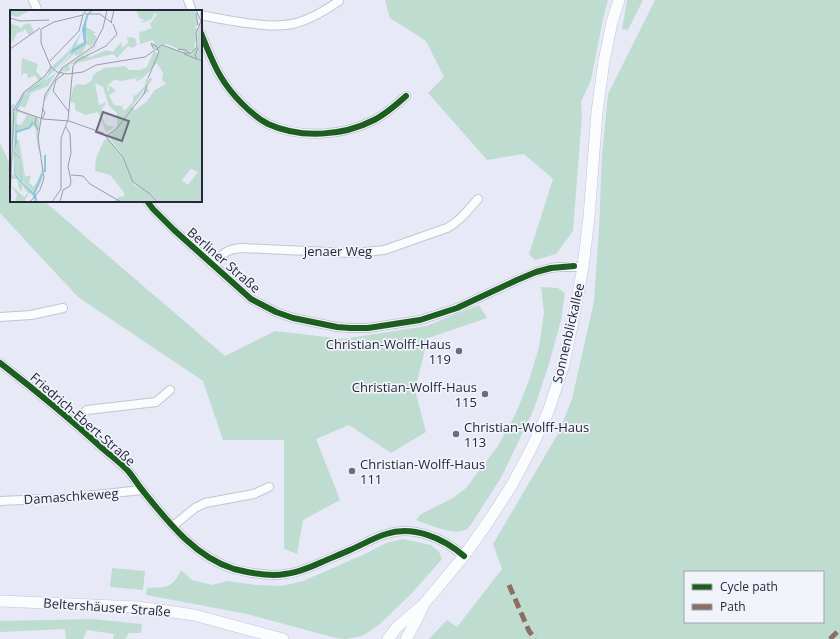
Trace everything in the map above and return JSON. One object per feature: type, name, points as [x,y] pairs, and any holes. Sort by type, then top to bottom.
[{"type":"main road","name":"Sonnenblickallee","points":[[388,639],[397,627],[423,605],[464,556],[488,522],[512,486],[548,412],[563,367],[583,267],[589,217],[597,112],[604,61],[612,22],[619,0]]},
{"type":"main road","name":"Beltershäuser Straße","points":[[0,601],[144,608],[194,614],[283,639]]},
{"type":"main road","name":"Sonnenblickallee","points":[[406,639],[423,605]]},
{"type":"main road","points":[[377,639],[397,627]]},
{"type":"street","points":[[33,0],[38,10]]},
{"type":"street","points":[[188,0],[192,10]]},
{"type":"street","points":[[202,15],[268,26],[283,25],[301,21],[328,9],[338,1]]},
{"type":"street","points":[[202,35],[221,77],[234,94],[244,105],[261,119],[268,124],[283,129],[322,134],[356,128],[388,112],[406,96]]},
{"type":"street","name":"Jenaer Weg","points":[[212,265],[227,251],[238,248],[349,254],[384,250],[453,225],[460,220],[478,199]]},
{"type":"street","name":"Berliner Straße","points":[[148,202],[174,230],[250,299],[276,312],[293,318],[350,328],[368,328],[420,320],[457,308],[536,272],[558,267],[583,267]]},
{"type":"street","points":[[0,317],[31,315],[63,308]]},
{"type":"street","name":"Friedrich-Ebert-Straße","points":[[0,363],[74,422],[129,472],[142,490],[173,526],[203,554],[219,563],[250,573],[272,575],[285,574],[313,566],[386,534],[407,531],[432,536],[453,547],[464,556]]},
{"type":"street","name":"Friedrich-Ebert-Straße","points":[[74,422],[87,410],[156,402],[170,390]]},
{"type":"street","points":[[173,526],[195,508],[205,503],[254,494],[269,488]]},
{"type":"street","name":"Damaschkeweg","points":[[0,501],[66,498],[142,490]]},
{"type":"green space","points":[[385,0],[608,0],[591,80],[581,102],[582,116],[573,231],[556,254],[535,260],[529,254],[553,179],[524,154],[487,160],[428,93],[444,77],[426,41],[390,18]]},
{"type":"green space","points":[[627,0],[643,0],[628,30],[622,29]]},
{"type":"green space","points":[[655,0],[840,0],[840,639],[429,639],[447,620],[457,627],[502,569],[493,544],[559,432],[572,399],[594,301],[602,155],[608,94]]},
{"type":"green space","points":[[0,143],[10,164],[10,202],[45,202],[225,356],[275,331],[343,339],[426,326],[479,305],[487,318],[428,338],[415,390],[426,432],[391,453],[349,425],[316,439],[340,500],[303,520],[297,554],[284,549],[284,440],[223,440],[203,381],[78,297],[0,213]]},
{"type":"green space","points":[[541,287],[558,288],[565,293],[561,320],[549,364],[534,409],[502,476],[470,526],[465,530],[454,532],[447,531],[416,520],[421,514],[453,498],[466,488],[498,446],[517,411],[530,377],[539,347],[544,312]]},
{"type":"green space","points":[[403,539],[431,545],[439,552],[442,559],[412,593],[379,625],[362,636],[346,639],[336,638],[247,614],[146,595],[147,588],[164,587],[171,584],[175,581],[181,570],[192,580],[212,585],[227,581],[256,585],[282,586],[303,581],[365,554],[386,543]]},
{"type":"green space","points":[[112,568],[145,571],[143,590],[110,587]]},
{"type":"green space","points":[[92,619],[142,624],[141,633],[129,633],[125,639],[113,639],[114,634],[87,630],[83,639],[66,639],[65,629],[0,632],[0,621]]},
{"type":"marked path","points":[[509,585],[529,631],[535,639]]},
{"type":"marked path","points":[[830,639],[840,629]]},
{"type":"cycle path","points":[[202,36],[215,67],[230,90],[242,104],[255,115],[268,124],[281,129],[308,134],[322,134],[349,129],[378,118],[406,96]]},
{"type":"cycle path","points":[[148,202],[174,230],[251,299],[276,312],[293,318],[337,327],[368,328],[420,320],[457,308],[536,272],[551,268],[574,266]]},
{"type":"cycle path","points":[[0,363],[52,404],[123,466],[162,515],[183,537],[207,556],[234,569],[273,575],[300,571],[386,534],[407,531],[417,532],[437,539],[464,556]]},
{"type":"place","name":"Christian-Wolff-Haus 119","points":[[459,351]]},
{"type":"place","name":"Christian-Wolff-Haus 115","points":[[485,394]]},
{"type":"place","name":"Christian-Wolff-Haus 113","points":[[456,434]]},
{"type":"place","name":"Christian-Wolff-Haus 111","points":[[352,471]]}]
